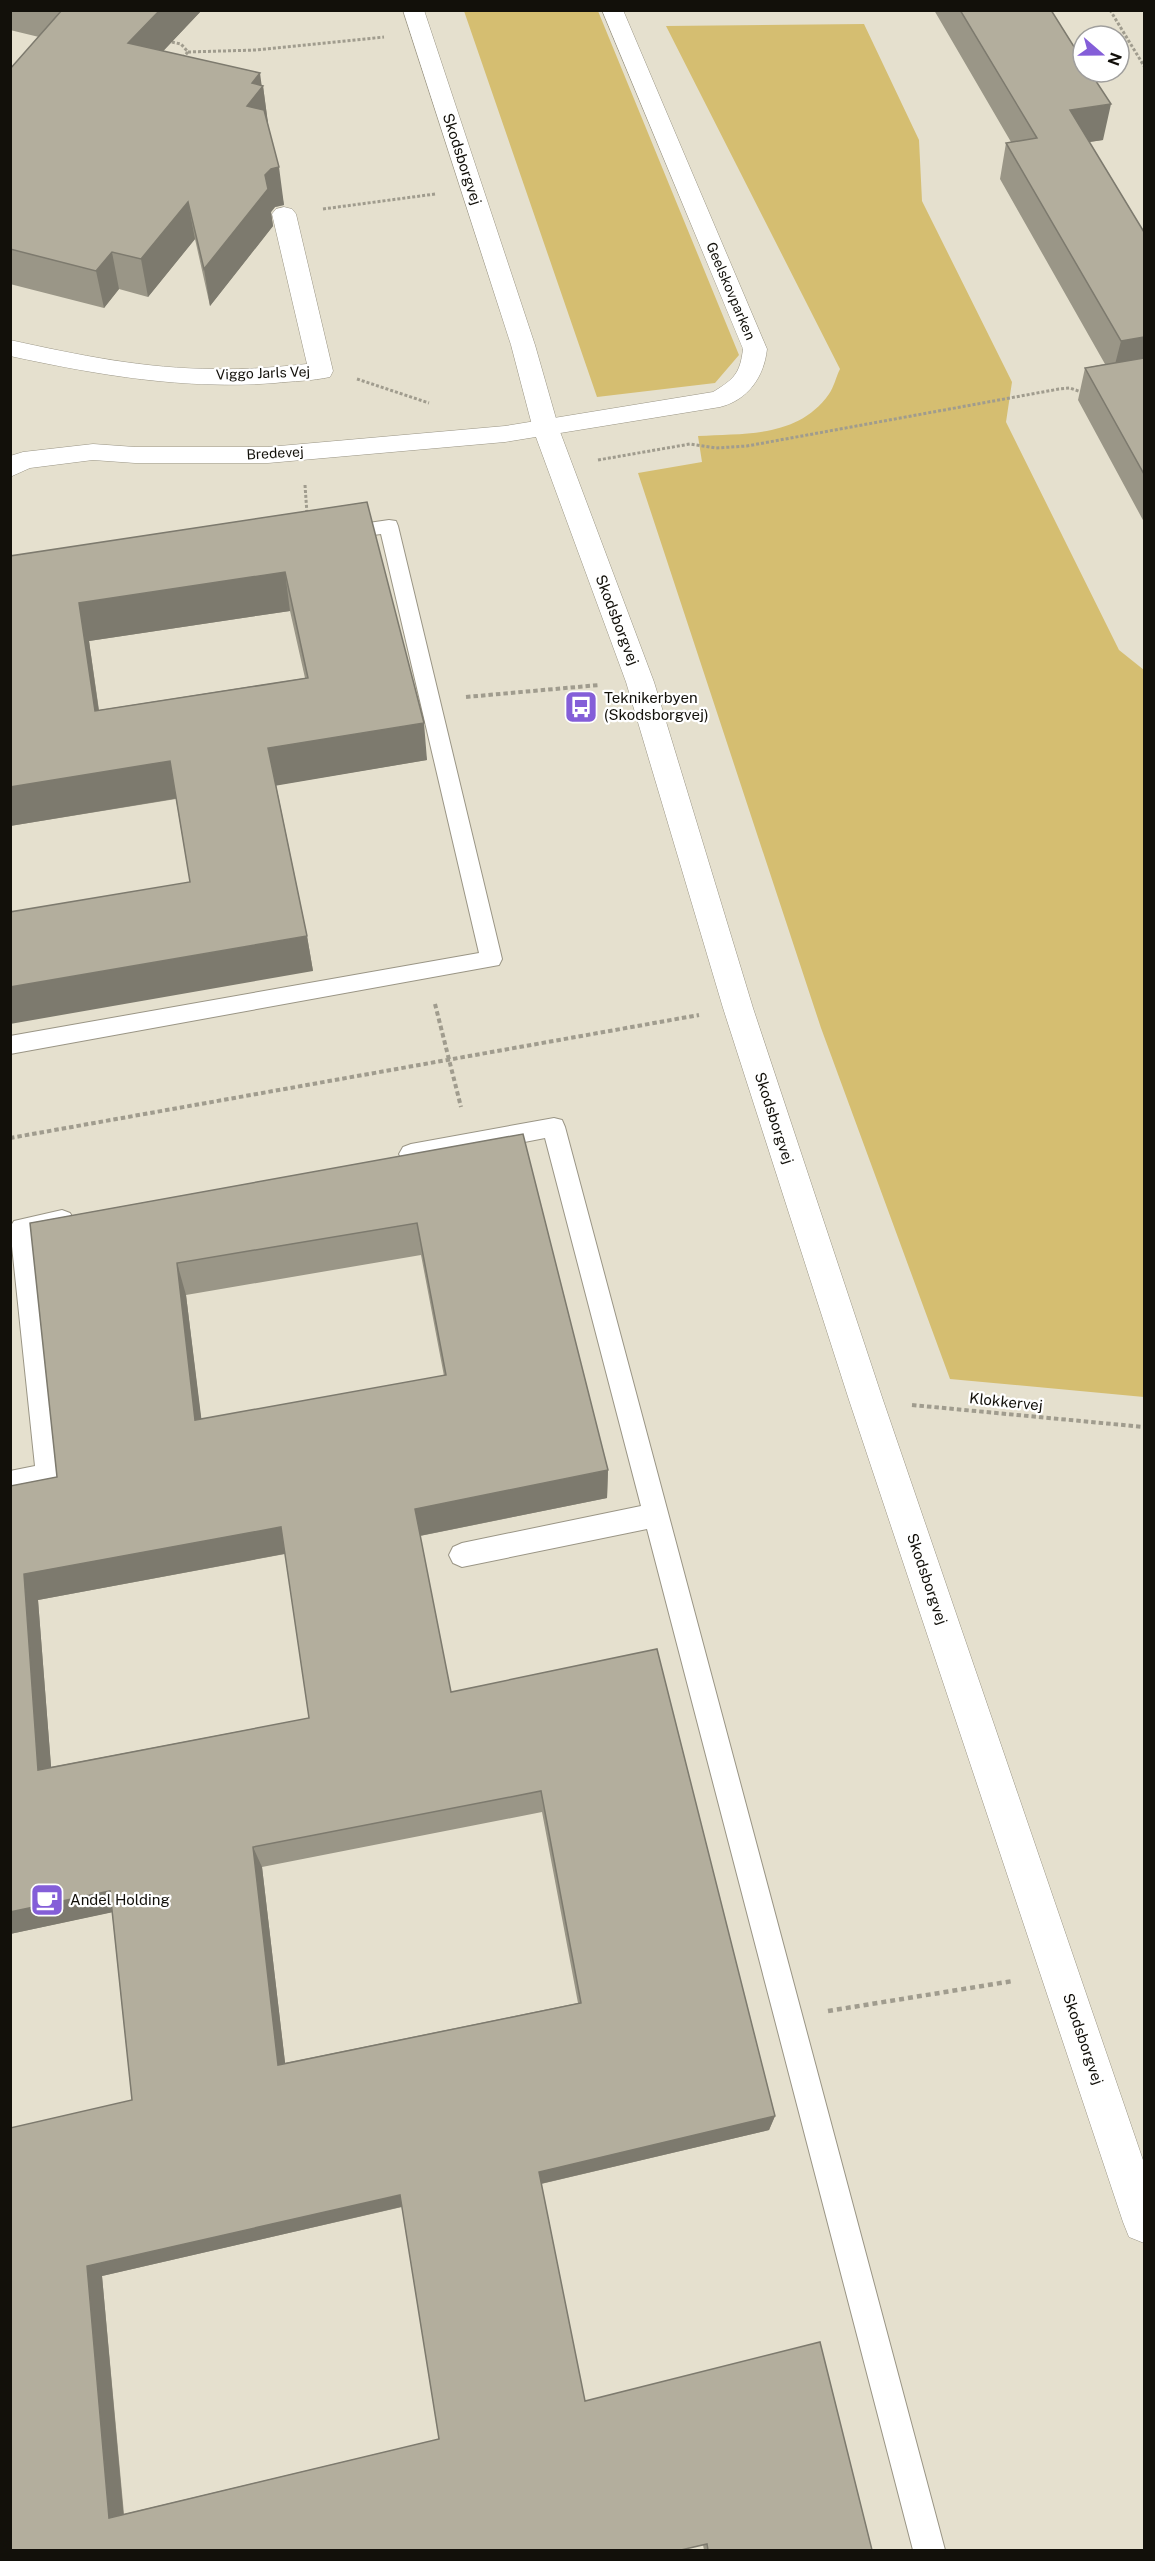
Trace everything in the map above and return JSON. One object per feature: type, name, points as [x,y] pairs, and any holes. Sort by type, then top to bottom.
[{"type":"street","name":"Geelskovparken","points":[[546,429],[720,399],[742,385],[754,368],[755,349],[612,10]]},
{"type":"street","name":"Skodsborgvej","points":[[417,22],[523,345],[546,429],[640,682],[738,1008],[866,1400],[1144,2222]]},
{"type":"street","name":"Viggo Jarls Vej","points":[[10,348],[66,360],[160,373],[241,377],[321,371],[284,214]]},
{"type":"street","name":"Bredevej","points":[[15,458],[93,452],[135,455],[268,455],[546,429]]},
{"type":"lane","points":[[10,1045],[491,960],[389,526],[309,538]]},
{"type":"lane","points":[[390,1158],[554,1127],[929,2550]]},
{"type":"lane","points":[[10,1483],[49,1475],[22,1228],[91,1215]]},
{"type":"lane","points":[[462,1555],[656,1515]]},
{"type":"path","points":[[1110,10],[1144,66]]},
{"type":"path","points":[[188,52],[182,44],[167,41],[151,45],[144,54],[150,63],[166,66],[181,61],[188,52],[293,47],[417,22]]},
{"type":"path","points":[[284,214],[472,189]]},
{"type":"path","points":[[321,371],[339,379],[361,379],[440,407]]},
{"type":"path","points":[[559,466],[690,444],[716,448],[747,446],[1059,389],[1070,388],[1085,393]]},
{"type":"path","points":[[302,452],[309,538]]},
{"type":"path","points":[[430,700],[640,682]]},
{"type":"path","points":[[427,971],[470,1143]]},
{"type":"path","points":[[10,1138],[738,1008]]},
{"type":"path","name":"Klokkervej","points":[[866,1400],[1144,1427]]},
{"type":"path","points":[[789,2019],[1060,1973]]},
{"type":"shaded area","points":[[464,11],[598,11],[739,355],[715,383],[597,397]]},
{"type":"shaded area","points":[[864,24],[919,140],[922,201],[1012,382],[1006,422],[1119,650],[1144,670],[1144,1397],[950,1379],[821,1028],[638,473],[702,462],[698,436],[752,433],[786,426],[802,419],[829,394],[840,369],[666,26]]},
{"type":"building","points":[[62,10],[160,10],[128,43],[260,73],[252,83],[263,86],[247,106],[264,110],[279,167],[271,169],[265,175],[268,189],[204,269],[188,202],[141,259],[112,252],[96,271],[10,249],[10,69]]},
{"type":"building","points":[[960,10],[1051,10],[1071,42],[1071,84],[1098,84],[1111,104],[1070,110],[1144,232],[1144,337],[1121,341],[1006,143],[1037,138]]},
{"type":"building","points":[[1144,358],[1144,474],[1085,368]]},
{"type":"building","points":[[367,502],[424,723],[268,748],[307,936],[10,987],[10,912],[190,882],[170,761],[10,787],[10,556]],"holes":[[[285,572],[308,678],[95,711],[79,603]]]},
{"type":"building","points":[[523,1134],[608,1470],[415,1509],[451,1692],[657,1649],[775,2116],[539,2172],[585,2401],[820,2342],[872,2550],[708,2550],[707,2544],[681,2550],[10,2550],[10,2128],[132,2100],[110,1891],[10,1912],[10,1486],[57,1477],[30,1223]],"holes":[[[417,1223],[446,1375],[195,1420],[177,1263]],[[281,1527],[309,1718],[38,1770],[24,1574]],[[541,1791],[581,2003],[278,2065],[253,1847]],[[400,2195],[439,2439],[109,2518],[87,2266]]]},
{"type":"place","name":"Teknikerbyen (Skodsborgvej)","points":[[581,707]]},
{"type":"place","name":"Andel Holding","points":[[47,1900]]}]
